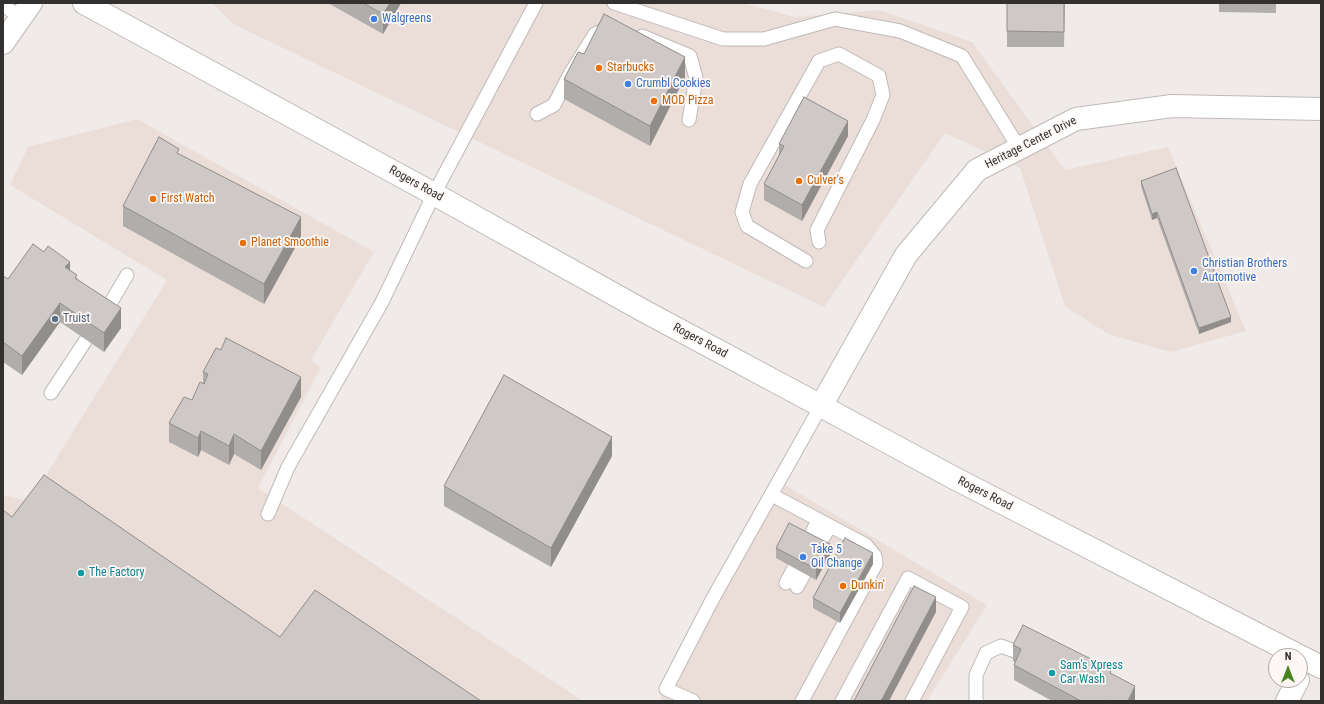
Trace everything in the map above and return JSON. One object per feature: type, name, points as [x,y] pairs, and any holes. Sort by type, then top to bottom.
[{"type":"main road","name":"Rogers Road","points":[[84,3],[434,194],[644,311],[1310,667]]},
{"type":"main road","points":[[3,43],[26,11]]},
{"type":"main road","name":"Heritage Center Drive","points":[[821,406],[906,255],[977,170],[1076,119],[1172,106],[1321,109]]},
{"type":"main road","points":[[1287,701],[1294,688]]},
{"type":"lane","points":[[268,514],[288,468],[382,302],[434,194],[536,3]]},
{"type":"lane","points":[[614,3],[723,39],[764,39],[835,19],[900,31],[962,56],[1019,148]]},
{"type":"lane","points":[[3,5],[26,11]]},
{"type":"lane","points":[[537,114],[554,105],[570,74],[595,34],[616,25]]},
{"type":"lane","points":[[629,30],[690,56],[696,78],[689,120]]},
{"type":"lane","points":[[806,261],[747,226],[742,212],[750,184],[819,61],[839,54],[879,76],[883,95],[874,120],[817,230],[819,242]]},
{"type":"lane","points":[[103,316],[127,275]]},
{"type":"lane","points":[[51,393],[86,340]]},
{"type":"lane","points":[[693,701],[666,689],[712,600],[821,406]]},
{"type":"lane","points":[[772,495],[866,545],[875,556],[876,564],[802,701]]},
{"type":"lane","points":[[818,520],[812,545],[830,526]]},
{"type":"lane","points":[[791,585],[799,571]]},
{"type":"lane","points":[[842,701],[908,578],[962,607],[912,701]]},
{"type":"lane","points":[[978,701],[976,700],[976,675],[986,653],[1001,646],[1017,652]]},
{"type":"shaded area","points":[[212,3],[743,3],[795,17],[880,10],[972,42],[1065,170],[1168,147],[1246,331],[1171,352],[1108,334],[1065,306],[1020,168],[945,133],[824,307],[235,25]]},
{"type":"shaded area","points":[[137,119],[374,252],[311,360],[321,367],[258,488],[583,701],[3,701],[3,495],[30,501],[167,280],[10,185],[28,147]]},
{"type":"shaded area","points":[[785,485],[987,605],[927,701],[659,701]]},
{"type":"building","points":[[363,3],[390,3],[383,14]]},
{"type":"building","points":[[1007,3],[1064,3],[1064,32],[1007,31]]},
{"type":"building","points":[[604,14],[685,57],[650,126],[564,79],[578,52],[584,54]]},
{"type":"building","name":"Culver's","points":[[804,97],[848,121],[802,205],[764,184],[784,146],[779,144]]},
{"type":"building","points":[[159,137],[179,149],[177,153],[301,217],[264,284],[123,206]]},
{"type":"building","name":"Christian Brothers Automotive","points":[[1176,168],[1231,317],[1199,328],[1157,212],[1152,214],[1141,181]]},
{"type":"building","name":"Truist","points":[[33,244],[44,252],[48,246],[70,262],[65,267],[77,275],[75,278],[121,308],[104,333],[60,303],[22,356],[3,342],[3,276],[8,279]]},
{"type":"building","points":[[226,338],[301,377],[261,451],[234,434],[229,446],[201,431],[198,438],[169,423],[184,397],[192,400],[200,382],[204,384],[208,374],[203,372],[216,348],[221,350]]},
{"type":"building","points":[[504,375],[612,437],[551,548],[444,486]]},
{"type":"building","name":"The Factory","points":[[44,475],[280,637],[315,590],[481,701],[3,701],[3,510],[12,517]]},
{"type":"building","points":[[789,523],[830,544],[816,569],[776,548]]},
{"type":"building","name":"Dunkin'","points":[[845,538],[873,553],[840,613],[813,598]]},
{"type":"building","points":[[914,586],[936,597],[881,701],[854,701]]},
{"type":"building","points":[[1023,625],[1111,669],[1110,673],[1135,686],[1128,701],[1081,701],[1014,665],[1021,649],[1013,645]]},
{"type":"place","name":"Walgreens","points":[[374,19]]},
{"type":"place","name":"Starbucks","points":[[599,68]]},
{"type":"place","name":"Crumbl Cookies","points":[[628,84]]},
{"type":"place","name":"MOD Pizza","points":[[654,101]]},
{"type":"place","name":"Culver's","points":[[799,181]]},
{"type":"place","name":"First Watch","points":[[153,199]]},
{"type":"place","name":"Planet Smoothie","points":[[243,243]]},
{"type":"place","name":"Christian Brothers Automotive","points":[[1194,271]]},
{"type":"place","name":"Truist","points":[[55,319]]},
{"type":"place","name":"Take 5 Oil Change","points":[[803,557]]},
{"type":"place","name":"The Factory","points":[[81,573]]},
{"type":"place","name":"Dunkin'","points":[[843,586]]},
{"type":"place","name":"Sam's Xpress Car Wash","points":[[1052,673]]}]
